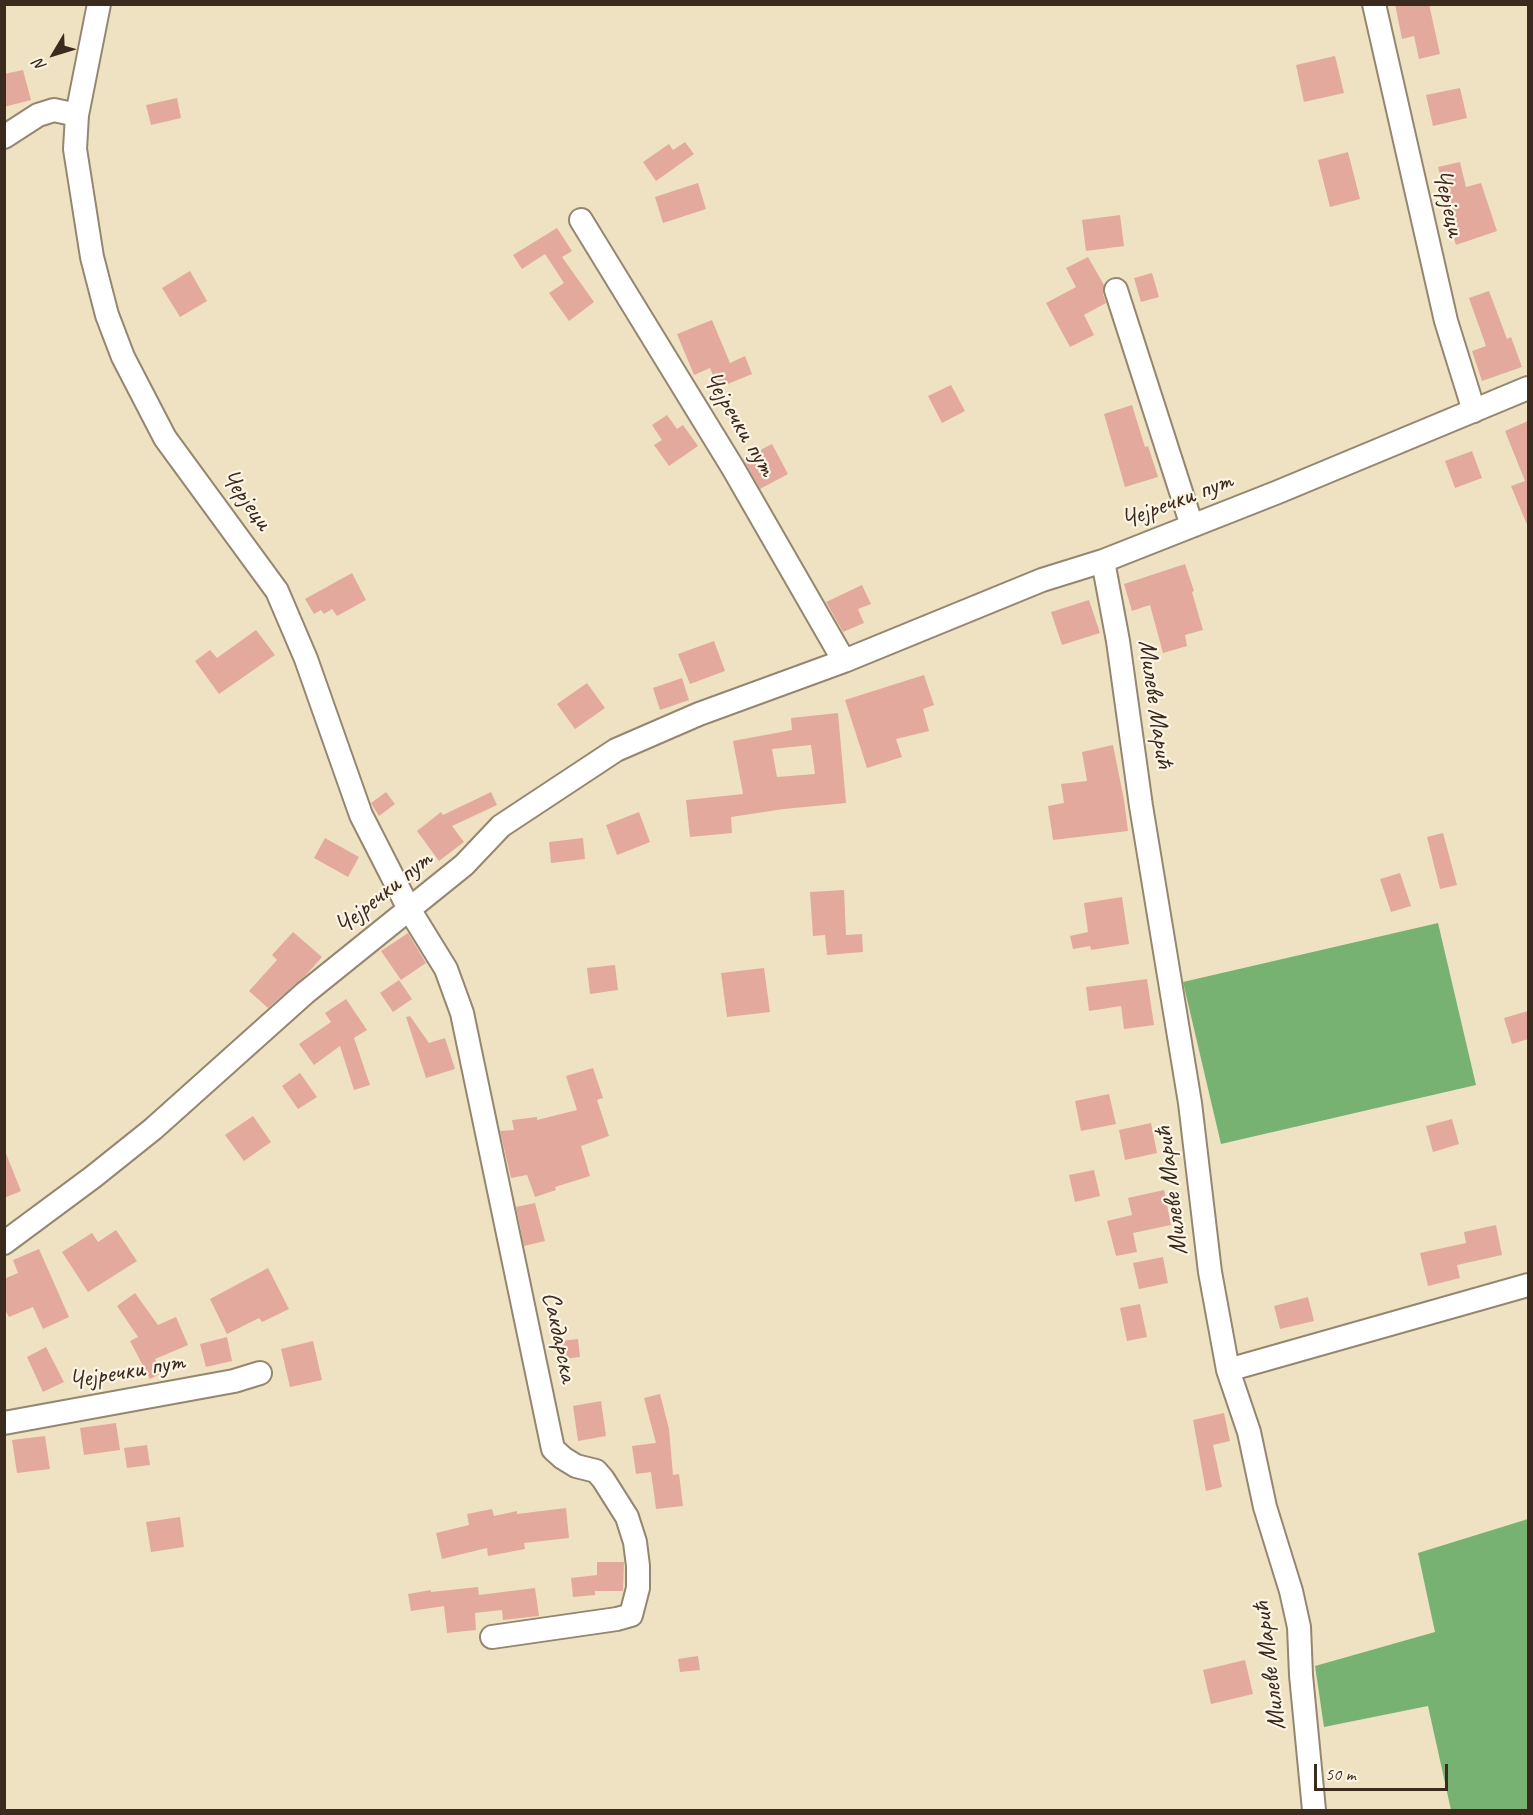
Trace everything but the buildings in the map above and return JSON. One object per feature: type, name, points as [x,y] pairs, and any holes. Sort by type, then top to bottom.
[{"type":"street","name":"Черјеци","points":[[99,4],[77,115],[75,149],[92,257],[106,315],[123,357],[165,438],[277,591],[306,659],[361,815],[409,909]]},
{"type":"street","name":"Черјеци","points":[[1374,4],[1446,321],[1474,411]]},
{"type":"street","points":[[4,137],[38,115],[54,110],[77,115]]},
{"type":"street","name":"Чејречки пут","points":[[581,220],[733,468],[844,661]]},
{"type":"street","points":[[1116,290],[1192,526]]},
{"type":"street","name":"Чејречки пут","points":[[4,1243],[153,1129],[305,993],[464,865],[501,826],[616,750],[699,714],[844,661],[1042,580],[1103,561],[1192,526],[1528,388]]},
{"type":"street","name":"Милеве Мaрић","points":[[1103,561],[1118,641],[1141,806],[1190,1103],[1210,1272],[1228,1370],[1249,1432],[1265,1507],[1299,1627],[1301,1676],[1314,1810]]},
{"type":"street","name":"Сакдарска","points":[[409,909],[446,969],[462,1013],[553,1449],[576,1466],[596,1471],[603,1479],[627,1517],[635,1542],[638,1566],[638,1588],[631,1615],[492,1637]]},
{"type":"street","points":[[1228,1370],[1528,1285]]},
{"type":"street","name":"Чејречки пут","points":[[4,1423],[234,1381],[260,1373]]},
{"type":"green space","points":[[1438,923],[1476,1085],[1221,1144],[1183,982]]},
{"type":"green space","points":[[1528,1519],[1528,1810],[1451,1810],[1428,1706],[1324,1727],[1315,1666],[1435,1632],[1418,1553]]}]
